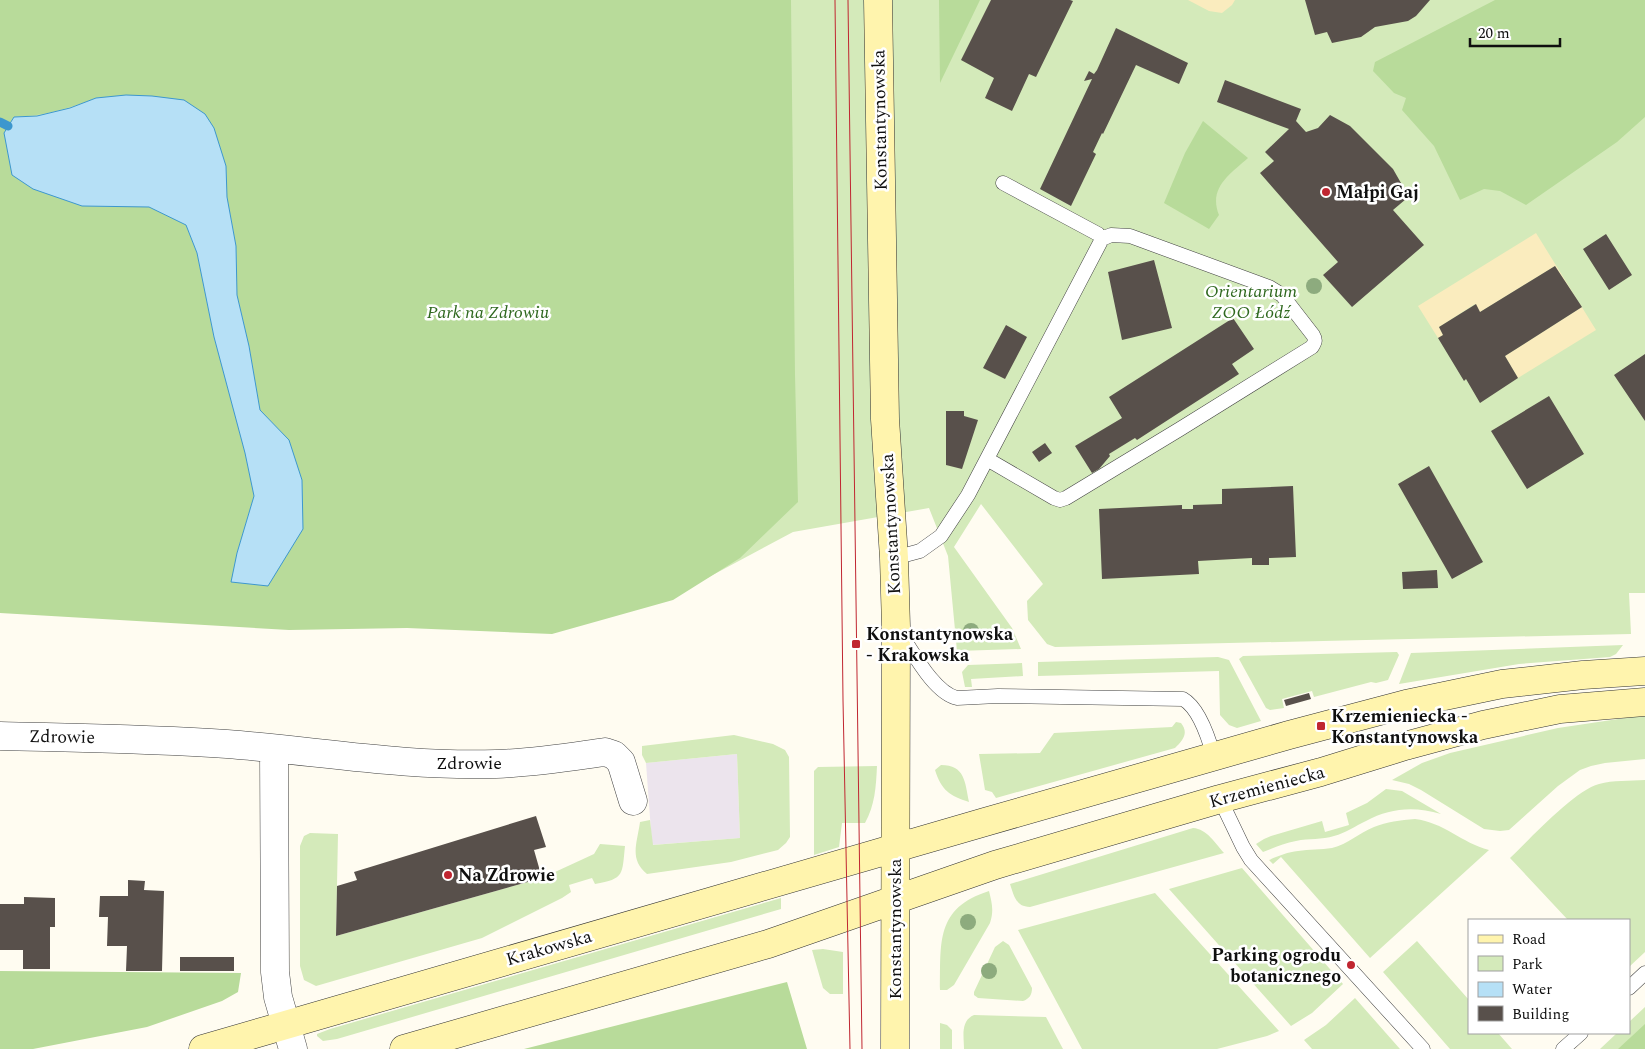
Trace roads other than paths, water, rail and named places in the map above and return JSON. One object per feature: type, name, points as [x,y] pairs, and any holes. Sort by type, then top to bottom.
[{"type":"main road","name":"Konstantynowska","points":[[878,0],[885,419],[894,558],[896,627],[894,1049]]},
{"type":"main road","points":[[896,848],[1214,756],[1406,704],[1502,684],[1583,675],[1645,671]]},
{"type":"main road","name":"Krzemieniecka","points":[[895,900],[995,865],[1483,725],[1560,710],[1645,702]]},
{"type":"main road","name":"Krakowska","points":[[203,1049],[290,1037],[896,848]]},
{"type":"main road","points":[[404,1049],[768,944],[895,900]]},
{"type":"street","name":"Zdrowie","points":[[0,736],[151,739],[431,763],[495,764],[542,761],[605,752],[614,754],[621,762],[633,800]]},
{"type":"street","points":[[274,749],[275,954],[278,997],[290,1037]]},
{"type":"lane","points":[[1003,182],[1098,234],[1102,239]]},
{"type":"lane","points":[[894,558],[920,551],[941,536],[968,495],[1102,239],[1111,234],[1130,236],[1269,286],[1282,295],[1315,338],[1315,343],[1312,347],[1196,420],[1066,498],[1060,500],[1054,498],[987,459]]},
{"type":"lane","points":[[896,627],[944,693],[957,698],[998,696],[1183,699],[1190,702],[1194,708],[1214,756]]},
{"type":"lane","points":[[1220,800],[1243,848],[1251,860],[1424,1049]]},
{"type":"lane","points":[[1630,987],[1645,973]]},
{"type":"lane","points":[[1563,1049],[1580,1034]]},
{"type":"water","points":[[126,95],[184,100],[205,114],[214,128],[226,166],[227,197],[236,246],[237,295],[249,346],[260,410],[289,440],[302,480],[303,529],[268,586],[231,582],[237,553],[254,496],[245,453],[214,337],[197,253],[186,225],[149,207],[82,206],[33,189],[12,175],[4,133],[14,117],[37,116],[70,108],[96,98]]},
{"type":"waterway","points":[[0,122],[8,126]]},
{"type":"tram line","points":[[835,0],[843,700],[850,1049]]},
{"type":"tram line","points":[[848,0],[862,1049]]},
{"type":"place","name":"Małpi Gaj","points":[[1326,192]]},
{"type":"place","name":"Konstantynowska - Krakowska","points":[[856,644]]},
{"type":"place","name":"Krzemieniecka - Konstantynowska","points":[[1321,726]]},
{"type":"place","name":"Na Zdrowie","points":[[448,875]]},
{"type":"place","name":"Parking ogrodu botanicznego","points":[[1351,965]]},
{"type":"park label","name":"Orientarium ZOO Łódź","points":[[1251,301]]},
{"type":"park label","name":"Park na Zdrowiu","points":[[488,312]]}]
